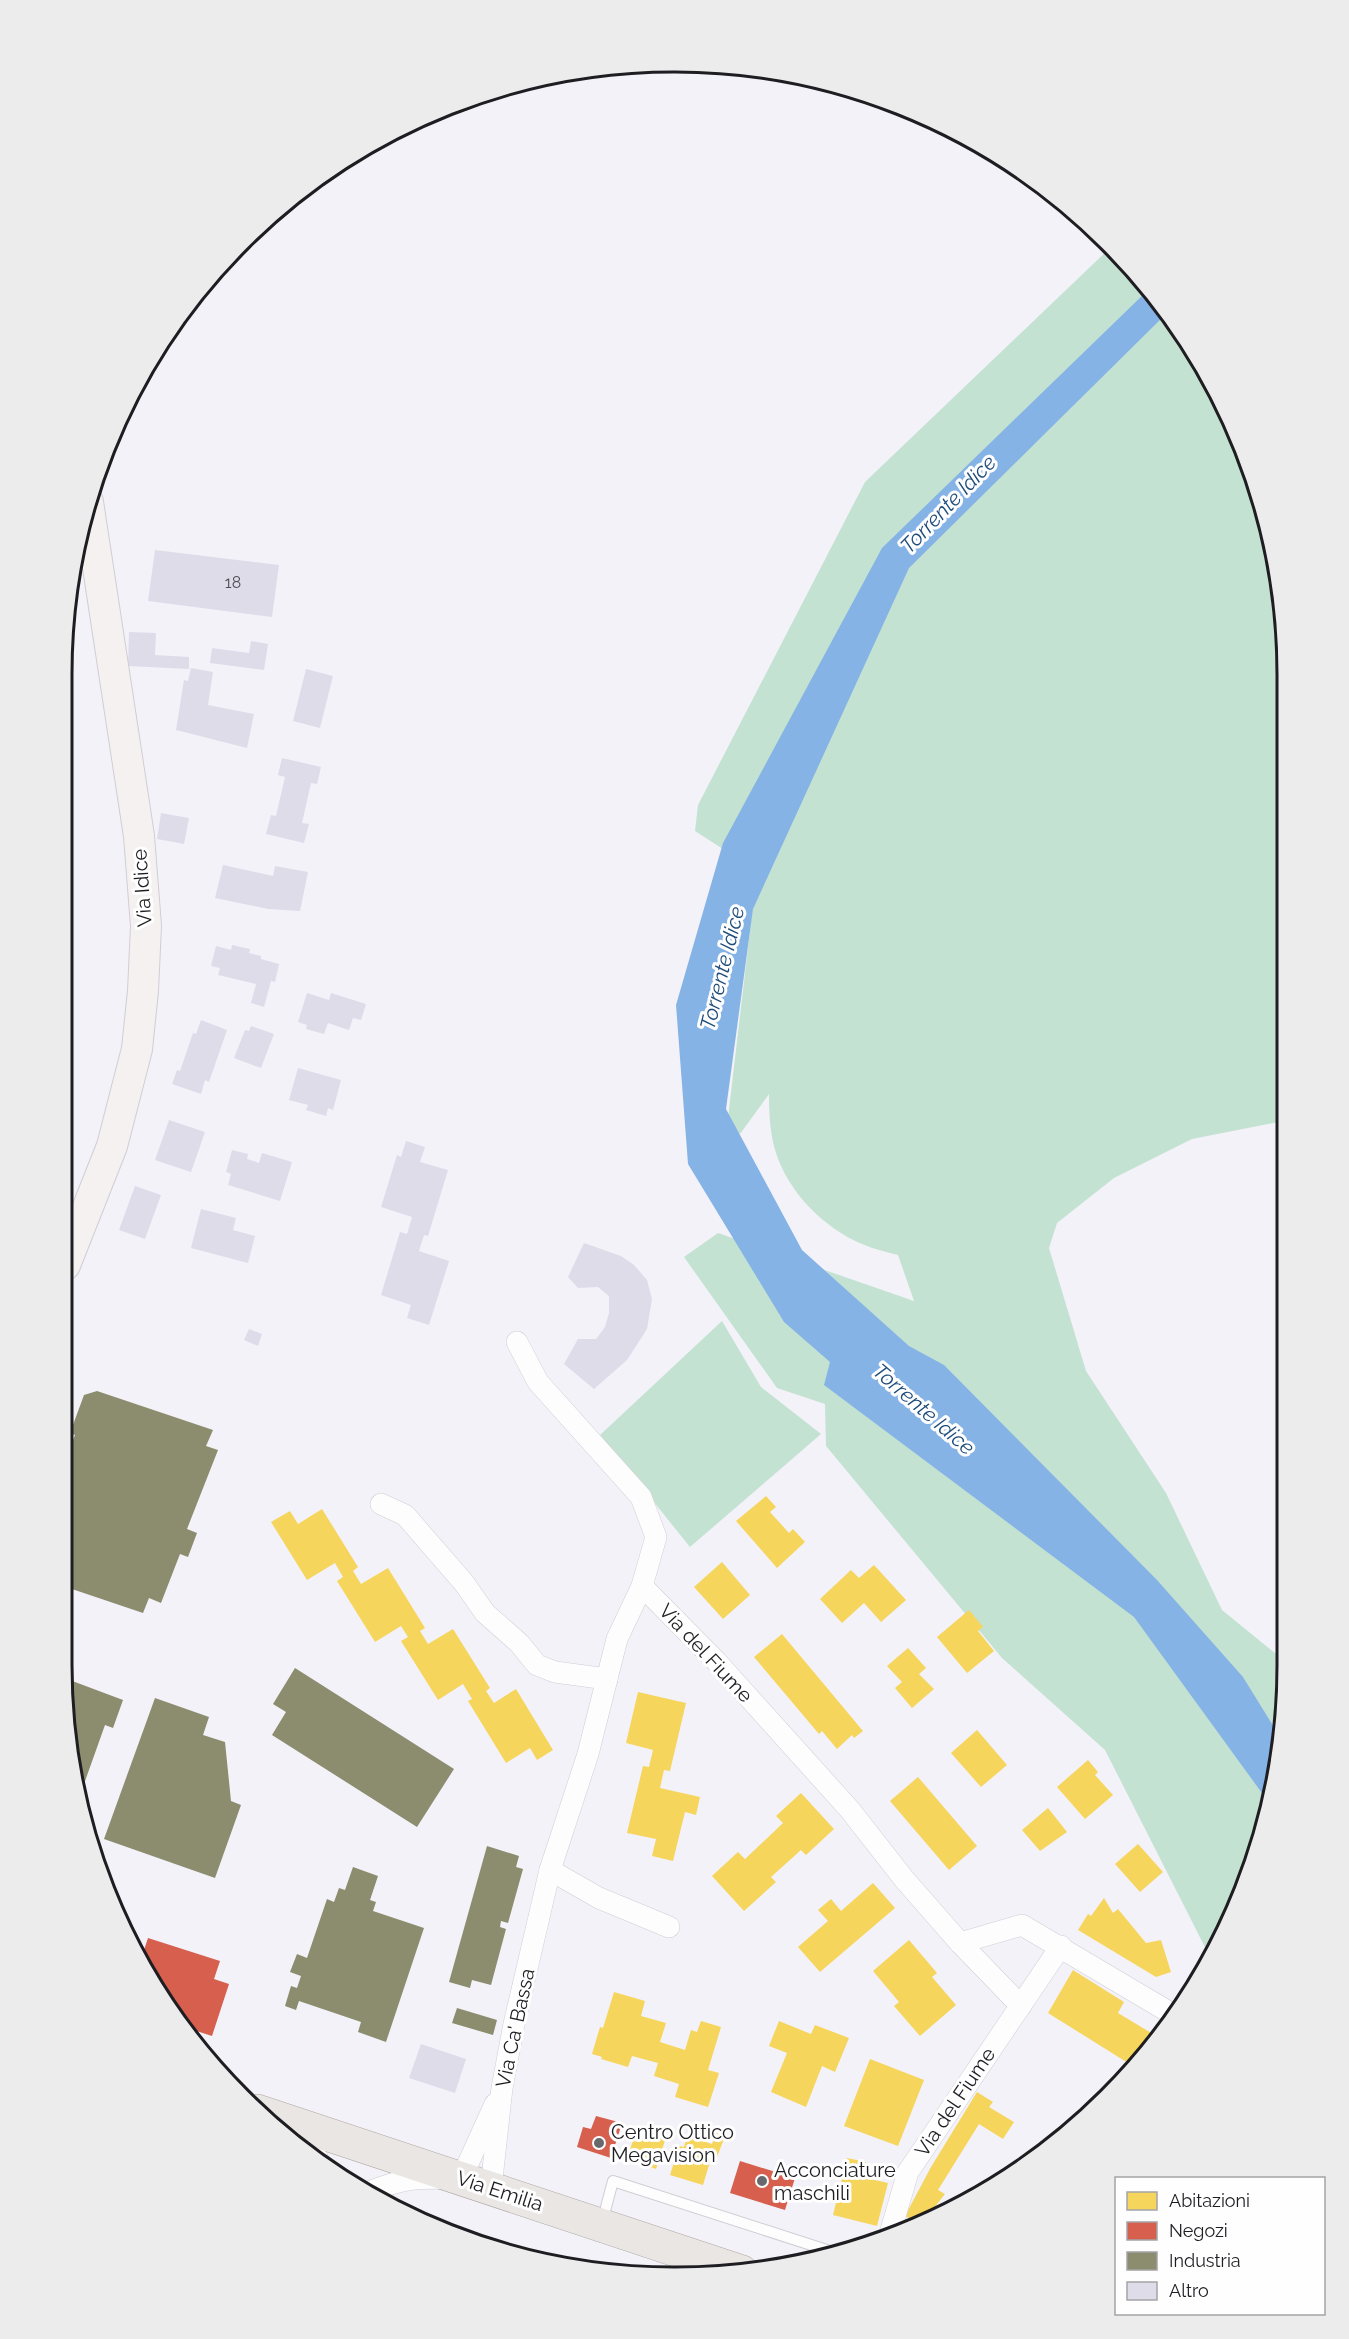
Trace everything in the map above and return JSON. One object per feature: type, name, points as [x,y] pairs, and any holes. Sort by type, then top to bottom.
[{"type":"main road","name":"Via Idice","points":[[72,1247],[112,1146],[137,1050],[146,926],[139,836],[92,525]]},
{"type":"main road","name":"Via Emilia","points":[[279,2119],[722,2265]]},
{"type":"street","name":"Via del Fiume","points":[[517,1342],[538,1382],[641,1497],[656,1537],[642,1586],[717,1661],[850,1810],[904,1879],[960,1943],[1021,2006]]},
{"type":"street","points":[[381,1504],[405,1515],[464,1583],[485,1613],[519,1643],[537,1665],[555,1672],[607,1679]]},
{"type":"street","name":"Via Ca' Bassa","points":[[476,2184],[502,2088],[514,2024],[550,1870],[588,1754],[617,1639],[642,1586]]},
{"type":"street","points":[[550,1870],[599,1898],[669,1927]]},
{"type":"street","points":[[960,1943],[1022,1925],[1167,2011]]},
{"type":"street","name":"Via del Fiume","points":[[893,2225],[908,2172],[1061,1947]]},
{"type":"street","name":"Via Ca' Bassa","points":[[476,2184],[502,2088]]},
{"type":"street","points":[[372,2185],[377,2175],[377,2159],[374,2151]]},
{"type":"street","points":[[379,2189],[417,2177],[476,2184]]},
{"type":"lane","points":[[602,2225],[613,2181],[821,2248]]},
{"type":"green space","points":[[1105,253],[1152,308],[1175,340],[1215,408],[1245,481],[1265,557],[1276,635],[1277,674],[1277,1122],[1192,1139],[1114,1178],[1057,1223],[1049,1248],[1086,1371],[1166,1493],[1222,1610],[1277,1655],[1272,1743],[1256,1820],[1231,1895],[1206,1948],[1105,1750],[1002,1658],[826,1446],[825,1404],[777,1388],[684,1257],[718,1233],[914,1301],[898,1255],[862,1244],[834,1229],[799,1195],[782,1168],[776,1153],[770,1124],[769,1094],[740,1134],[728,1118],[757,871],[695,831],[698,805],[865,482]]},
{"type":"green space","points":[[722,1321],[761,1387],[821,1434],[690,1547],[600,1435]]},
{"type":"water","name":"Torrente Idice","points":[[1142,296],[1160,320],[909,568],[753,909],[726,1109],[802,1250],[909,1346],[944,1365],[1157,1580],[1243,1677],[1274,1727],[1262,1794],[1134,1617],[824,1385],[830,1362],[784,1322],[688,1164],[676,1005],[723,843],[882,548]]},
{"type":"building: Abitazioni","points":[[766,1496],[776,1507],[770,1512],[789,1533],[793,1529],[805,1542],[777,1568],[736,1521]]},
{"type":"building: Abitazioni","points":[[322,1509],[358,1567],[353,1571],[361,1584],[388,1568],[425,1628],[420,1631],[428,1644],[453,1629],[490,1688],[486,1691],[494,1703],[516,1689],[553,1750],[537,1760],[530,1748],[506,1763],[468,1701],[472,1699],[463,1684],[438,1700],[401,1641],[408,1637],[401,1626],[375,1642],[337,1581],[343,1577],[335,1563],[307,1580],[271,1522],[290,1511],[298,1524]]},
{"type":"building: Abitazioni","points":[[722,1562],[750,1595],[723,1619],[694,1587]]},
{"type":"building: Abitazioni","points":[[874,1565],[906,1600],[881,1622],[864,1603],[842,1623],[820,1599],[851,1570],[859,1578]]},
{"type":"building: Abitazioni","points":[[969,1610],[983,1627],[978,1631],[994,1651],[967,1673],[937,1637]]},
{"type":"building: Abitazioni","points":[[782,1634],[863,1731],[854,1738],[852,1735],[837,1749],[822,1731],[819,1734],[754,1657]]},
{"type":"building: Abitazioni","points":[[908,1648],[926,1668],[919,1674],[934,1689],[912,1708],[895,1688],[902,1682],[887,1666]]},
{"type":"building: Abitazioni","points":[[638,1692],[686,1703],[670,1771],[664,1770],[660,1788],[700,1797],[696,1815],[685,1812],[673,1861],[652,1856],[656,1839],[627,1833],[643,1766],[649,1767],[653,1750],[626,1743]]},
{"type":"building: Abitazioni","points":[[977,1730],[1007,1765],[981,1787],[951,1753]]},
{"type":"building: Abitazioni","points":[[1088,1760],[1098,1772],[1095,1775],[1113,1795],[1085,1819],[1057,1787]]},
{"type":"building: Abitazioni","points":[[918,1777],[977,1846],[949,1870],[890,1801]]},
{"type":"building: Abitazioni","points":[[801,1793],[834,1829],[806,1855],[801,1850],[771,1877],[776,1882],[744,1911],[712,1876],[738,1852],[745,1859],[783,1823],[776,1816]]},
{"type":"building: Abitazioni","points":[[1048,1808],[1067,1832],[1040,1851],[1022,1830]]},
{"type":"building: Abitazioni","points":[[1138,1844],[1163,1872],[1140,1892],[1115,1864]]},
{"type":"building: Abitazioni","points":[[873,1883],[895,1908],[820,1972],[798,1947],[828,1921],[818,1910],[831,1899],[841,1911]]},
{"type":"building: Abitazioni","points":[[1104,1898],[1113,1913],[1118,1909],[1146,1943],[1161,1940],[1171,1972],[1156,1977],[1078,1930],[1088,1914],[1091,1916]]},
{"type":"building: Abitazioni","points":[[909,1940],[937,1973],[932,1977],[956,2005],[920,2036],[894,2006],[899,2002],[873,1971]]},
{"type":"building: Abitazioni","points":[[1073,1970],[1124,2002],[1118,2013],[1151,2033],[1127,2062],[1048,2013]]},
{"type":"building: Abitazioni","points":[[614,1992],[645,2001],[641,2016],[666,2023],[660,2042],[685,2050],[691,2030],[697,2032],[701,2021],[721,2027],[708,2070],[719,2073],[708,2107],[675,2097],[679,2084],[654,2076],[658,2063],[632,2056],[628,2067],[592,2054]]},
{"type":"building: Abitazioni","points":[[779,2021],[811,2034],[815,2025],[849,2038],[835,2072],[822,2066],[806,2107],[771,2092],[787,2053],[769,2046]]},
{"type":"building: Abitazioni","points":[[870,2059],[924,2080],[898,2146],[844,2126]]},
{"type":"building: Abitazioni","points":[[977,2092],[993,2102],[989,2107],[1014,2122],[1003,2139],[979,2124],[938,2190],[945,2194],[934,2208],[910,2219],[905,2216],[931,2167]]},
{"type":"building: Abitazioni","points":[[638,2125],[667,2134],[656,2169],[627,2159]]},
{"type":"building: Abitazioni","points":[[716,2133],[725,2136],[717,2157],[712,2155],[703,2185],[670,2175],[679,2146],[684,2147],[687,2136],[712,2144]]},
{"type":"building: Abitazioni","points":[[847,2158],[866,2162],[862,2177],[888,2183],[877,2226],[833,2215]]},
{"type":"building: Negozi","points":[[148,1938],[220,1961],[214,1979],[229,1984],[212,2036],[197,2031],[174,1999],[144,1950]]},
{"type":"building: Negozi","points":[[596,2116],[622,2123],[611,2158],[577,2147],[583,2127],[591,2129]]},
{"type":"building: Negozi","points":[[740,2161],[795,2178],[785,2210],[730,2193]]},
{"type":"building: Industria","points":[[97,1391],[213,1430],[206,1446],[218,1450],[187,1529],[197,1533],[188,1557],[180,1554],[161,1603],[149,1598],[143,1613],[72,1589],[72,1442],[75,1435],[72,1434],[72,1428],[84,1395]]},
{"type":"building: Industria","points":[[295,1668],[454,1769],[417,1827],[272,1735],[286,1712],[273,1704]]},
{"type":"building: Industria","points":[[72,1681],[123,1700],[113,1728],[105,1725],[84,1783],[77,1743]]},
{"type":"building: Industria","points":[[155,1698],[209,1717],[203,1735],[225,1742],[231,1801],[241,1805],[215,1878],[104,1839]]},
{"type":"building: Industria","points":[[487,1846],[519,1856],[516,1867],[523,1869],[508,1923],[501,1921],[500,1927],[506,1929],[491,1985],[472,1980],[470,1988],[449,1982]]},
{"type":"building: Industria","points":[[353,1867],[378,1876],[370,1900],[376,1902],[373,1911],[424,1928],[386,2042],[358,2032],[361,2022],[299,2001],[296,2010],[285,2006],[291,1986],[297,1988],[301,1976],[290,1972],[297,1954],[307,1958],[327,1899],[334,1902],[339,1888],[345,1890]]},
{"type":"building: Industria","points":[[457,2008],[497,2020],[493,2035],[452,2023]]},
{"type":"building: Altro","points":[[155,550],[279,565],[272,617],[148,601]]},
{"type":"building: Altro","points":[[129,632],[156,633],[155,655],[189,657],[189,669],[128,666]]},
{"type":"building: Altro","points":[[251,641],[268,644],[264,670],[210,663],[212,648],[249,653]]},
{"type":"building: Altro","points":[[191,668],[213,672],[208,705],[254,714],[247,748],[176,730],[184,680],[188,681]]},
{"type":"building: Altro","points":[[306,669],[333,676],[320,728],[293,721]]},
{"type":"building: Altro","points":[[282,758],[321,767],[317,784],[311,783],[302,823],[309,824],[304,843],[266,834],[271,815],[276,816],[285,777],[278,775]]},
{"type":"building: Altro","points":[[161,813],[189,818],[184,844],[157,839]]},
{"type":"building: Altro","points":[[223,865],[273,876],[275,866],[308,872],[300,911],[268,909],[215,898]]},
{"type":"building: Altro","points":[[232,945],[250,949],[249,953],[279,964],[275,982],[271,981],[264,1007],[251,1003],[256,984],[218,975],[220,968],[211,966],[216,946],[231,950]]},
{"type":"building: Altro","points":[[307,993],[329,1000],[331,993],[366,1004],[361,1020],[353,1018],[349,1030],[328,1023],[324,1034],[306,1029],[307,1025],[298,1022]]},
{"type":"building: Altro","points":[[201,1020],[227,1030],[209,1082],[205,1080],[201,1094],[172,1084],[177,1070],[180,1071],[193,1033],[196,1034]]},
{"type":"building: Altro","points":[[251,1026],[274,1034],[261,1068],[234,1058],[245,1030],[249,1031]]},
{"type":"building: Altro","points":[[298,1068],[341,1080],[333,1110],[328,1108],[326,1116],[306,1110],[308,1105],[289,1100]]},
{"type":"building: Altro","points":[[169,1120],[205,1132],[191,1172],[155,1160]]},
{"type":"building: Altro","points":[[406,1141],[425,1147],[420,1162],[448,1170],[428,1236],[424,1235],[419,1251],[449,1261],[429,1325],[407,1318],[411,1305],[381,1295],[400,1232],[407,1234],[412,1217],[381,1207],[397,1155],[401,1157]]},
{"type":"building: Altro","points":[[232,1150],[248,1154],[247,1159],[259,1163],[262,1153],[292,1162],[280,1201],[228,1185],[231,1174],[226,1172]]},
{"type":"building: Altro","points":[[135,1186],[161,1195],[145,1239],[119,1230]]},
{"type":"building: Altro","points":[[201,1209],[236,1218],[233,1230],[255,1236],[248,1263],[191,1248]]},
{"type":"building: Altro","points":[[584,1243],[621,1256],[634,1265],[647,1280],[652,1299],[647,1329],[627,1360],[594,1389],[564,1364],[578,1339],[596,1339],[605,1327],[609,1313],[609,1296],[598,1287],[578,1288],[568,1277]]},
{"type":"building: Altro","points":[[249,1329],[262,1334],[258,1346],[244,1340]]},
{"type":"building: Altro","points":[[421,2044],[466,2059],[455,2093],[409,2078]]},
{"type":"place","name":"Centro Ottico Megavision","points":[[599,2143]]},
{"type":"place","name":"Acconciature maschili","points":[[762,2181]]}]
